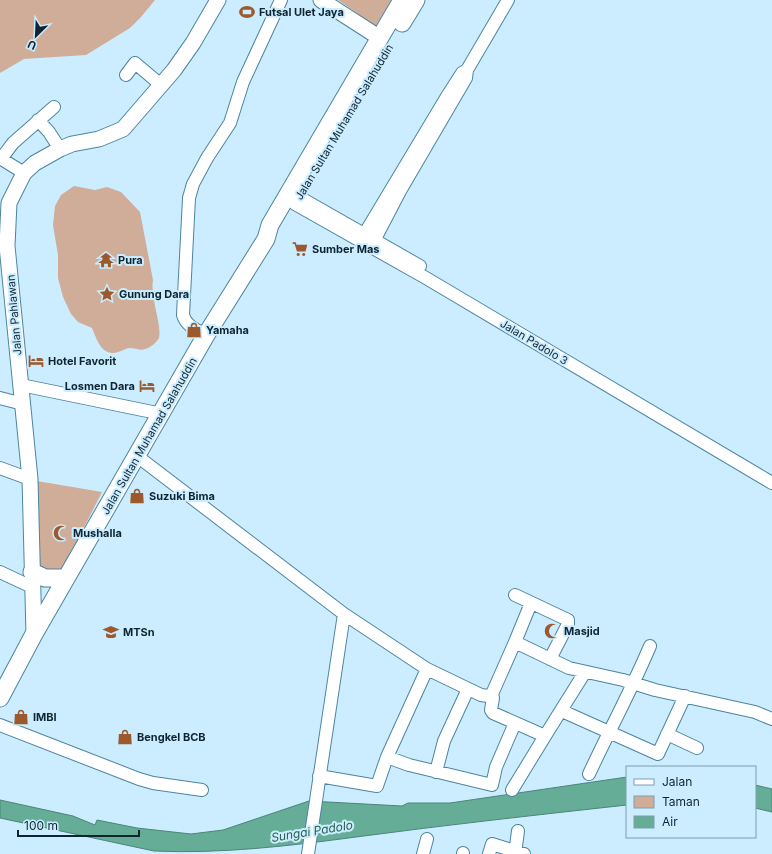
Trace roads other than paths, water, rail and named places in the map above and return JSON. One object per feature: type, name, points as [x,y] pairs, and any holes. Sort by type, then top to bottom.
[{"type":"highway","name":"Jalan Sultan Muhamad Salahuddin","points":[[0,698],[5,677],[34,634],[162,414],[206,335],[266,239],[270,225],[402,0]]},
{"type":"highway","name":"Jalan Sultan Muhamad Salahuddin","points":[[266,239],[279,230],[416,0]]},
{"type":"highway","points":[[32,580],[45,578],[66,578]]},
{"type":"main road","name":"Jalan Pahlawan","points":[[34,634],[30,479],[21,385],[4,262],[7,219],[5,200],[24,173],[35,163],[72,144],[99,139],[123,128],[161,85],[193,43],[218,0]]},
{"type":"main road","points":[[321,0],[380,38]]},
{"type":"street","points":[[206,335],[190,326],[186,322],[183,315],[189,198],[200,170],[230,123],[246,76],[281,0]]},
{"type":"street","points":[[370,236],[446,98],[462,73],[467,70],[508,0]]},
{"type":"street","points":[[126,74],[135,63],[161,85]]},
{"type":"street","points":[[24,173],[1,159],[13,143],[54,107]]},
{"type":"street","points":[[38,120],[50,132],[60,149]]},
{"type":"street","name":"Jalan Padolo 3","points":[[297,201],[370,236],[428,275]]},
{"type":"street","name":"Jalan Padolo 3","points":[[297,201],[428,275],[707,440],[772,483]]},
{"type":"street","points":[[21,385],[162,414]]},
{"type":"street","points":[[0,398],[23,404]]},
{"type":"street","name":"Jalan Padolo 3","points":[[707,440],[772,474]]},
{"type":"street","points":[[137,456],[344,614],[427,669],[468,690],[481,695],[488,696],[492,694]]},
{"type":"street","points":[[0,468],[30,479]]},
{"type":"street","points":[[0,572],[32,580]]},
{"type":"street","points":[[515,595],[568,620],[568,624],[550,659]]},
{"type":"street","points":[[531,602],[492,694],[493,698],[491,710],[493,713],[545,736]]},
{"type":"street","points":[[308,854],[344,614]]},
{"type":"street","points":[[515,642],[569,668],[755,712],[772,719]]},
{"type":"street","points":[[589,774],[634,684],[650,646]]},
{"type":"street","points":[[319,776],[377,786],[387,757],[427,669]]},
{"type":"street","points":[[512,790],[585,672]]},
{"type":"street","points":[[436,772],[444,741],[468,690]]},
{"type":"street","points":[[562,711],[658,754],[685,696]]},
{"type":"street","points":[[387,757],[409,765],[492,785],[496,767],[515,723]]},
{"type":"street","points":[[0,725],[153,784],[202,790]]},
{"type":"street","points":[[667,734],[697,748]]},
{"type":"street","points":[[490,854],[492,844],[518,853],[518,831]]},
{"type":"street","points":[[422,854],[427,839]]},
{"type":"water","name":"Sungai Padolo","points":[[626,777],[626,805],[306,843],[230,850],[179,852],[154,851],[0,818],[0,800],[73,816],[95,825],[97,820],[137,828],[191,834],[223,830],[309,801],[402,806],[408,803],[450,803]]},
{"type":"water","points":[[756,785],[772,789],[772,812],[756,808]]},
{"type":"place","name":"Futsal Ulet Jaya","points":[[247,12]]},
{"type":"place","name":"Sumber Mas","points":[[300,249]]},
{"type":"place","name":"Pura","points":[[106,260]]},
{"type":"place","name":"Gunung Dara","points":[[107,294]]},
{"type":"place","name":"Yamaha","points":[[194,330]]},
{"type":"place","name":"Hotel Favorit","points":[[36,361]]},
{"type":"place","name":"Losmen Dara","points":[[147,386]]},
{"type":"place","name":"Suzuki Bima","points":[[137,496]]},
{"type":"place","name":"Mushalla","points":[[61,533]]},
{"type":"place","name":"Masjid","points":[[552,631]]},
{"type":"place","name":"MTSn","points":[[111,632]]},
{"type":"place","name":"IMBI","points":[[21,717]]},
{"type":"place","name":"Bengkel BCB","points":[[125,737]]}]
